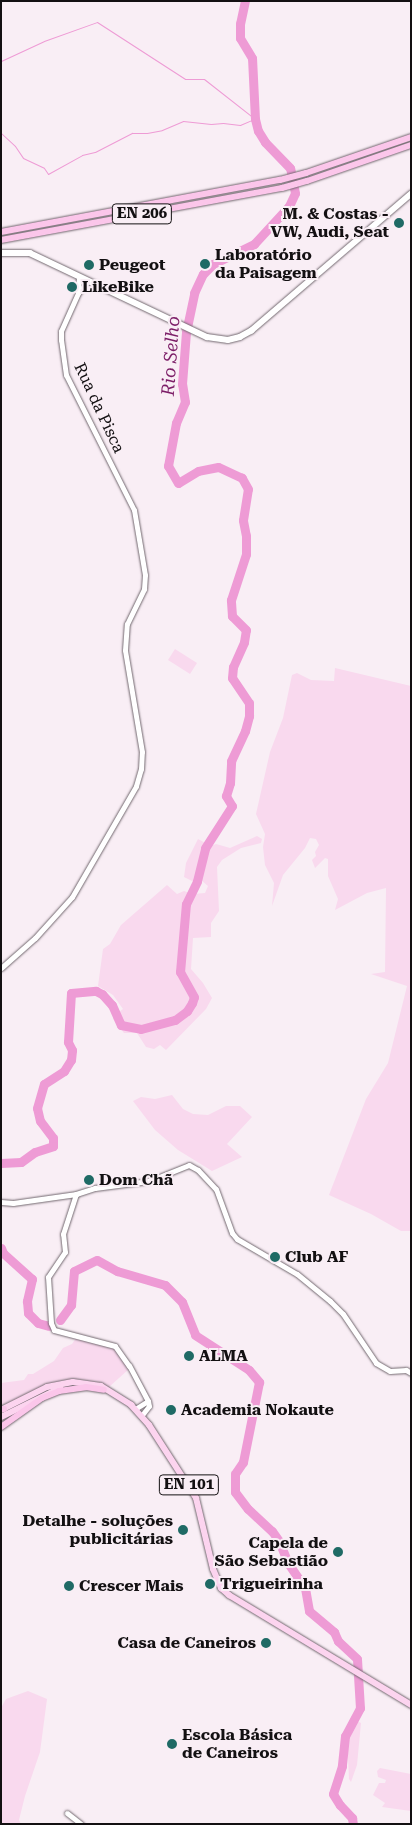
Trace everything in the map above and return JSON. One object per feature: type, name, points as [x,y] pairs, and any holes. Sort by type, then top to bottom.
[{"type":"highway","name":"EN 206","points":[[1,232],[306,174],[411,137]]},
{"type":"highway","name":"EN 206","points":[[1,240],[282,188],[307,182],[411,145]]},
{"type":"highway","points":[[1,1427],[42,1398],[60,1390],[79,1387],[104,1390]]},
{"type":"main road","points":[[1,253],[30,253],[199,333],[221,340],[240,337],[251,331],[411,194]]},
{"type":"main road","name":"EN 101","points":[[2,1409],[39,1390],[64,1383],[91,1383],[114,1394],[135,1408],[196,1498],[213,1569],[221,1588],[229,1595],[353,1668],[411,1705]]},
{"type":"main road","name":"EN 101","points":[[1,1417],[60,1388],[85,1385],[114,1394]]},
{"type":"street","name":"Rua da Pisca","points":[[78,293],[80,277]]},
{"type":"street","name":"Rua da Pisca","points":[[1,968],[41,932],[72,897],[136,786],[141,769],[142,752],[125,650],[128,624],[144,589],[145,575],[132,502],[66,374],[61,331],[78,293],[88,281]]},
{"type":"street","points":[[1,1202],[13,1203],[76,1194],[95,1188],[150,1181],[189,1165],[198,1170],[216,1189],[232,1232],[237,1239],[296,1274],[330,1301],[343,1314],[376,1363],[390,1371],[406,1370],[411,1373]]},
{"type":"street","points":[[76,1194],[63,1234],[65,1252],[48,1277],[51,1323],[54,1330],[59,1332],[115,1346],[129,1366],[148,1401],[148,1406],[142,1416]]},
{"type":"street","points":[[135,1408],[148,1401]]},
{"type":"street","points":[[66,1813],[81,1824]]},
{"type":"shaded area","points":[[175,649],[197,663],[190,674],[168,660]]},
{"type":"shaded area","points":[[335,668],[411,686],[411,1231],[401,1231],[371,1214],[329,1195],[366,1099],[388,1063],[407,986],[371,974],[385,972],[386,888],[367,893],[335,910],[338,899],[328,876],[328,859],[325,858],[315,868],[312,860],[316,856],[315,852],[319,845],[316,839],[310,838],[305,848],[283,875],[272,906],[274,883],[265,865],[263,847],[265,834],[256,814],[270,752],[283,718],[292,675],[297,673],[311,680],[334,681]]},
{"type":"shaded area","points":[[257,836],[262,839],[261,843],[241,848],[222,860],[217,867],[219,911],[211,923],[211,937],[193,938],[191,969],[203,983],[212,998],[206,1009],[166,1050],[160,1045],[154,1049],[146,1047],[137,1033],[124,1033],[113,1019],[113,1016],[123,1009],[113,995],[98,986],[103,949],[110,944],[121,925],[167,885],[177,894],[184,891],[193,894],[205,893],[208,886],[201,880],[194,882],[184,877],[186,863],[198,839],[211,846],[216,844],[230,848]]},
{"type":"shaded area","points":[[172,1095],[183,1109],[193,1114],[208,1115],[226,1106],[240,1106],[252,1117],[227,1144],[242,1157],[212,1171],[178,1150],[155,1130],[133,1101],[141,1097],[155,1099]]},
{"type":"shaded area","points":[[76,1338],[113,1347],[129,1369],[109,1387],[74,1379],[1,1405],[1,1383],[24,1380],[28,1374],[33,1374],[54,1361],[63,1348],[72,1344]]},
{"type":"shaded area","points":[[28,1691],[47,1699],[40,1752],[25,1796],[19,1820],[21,1824],[1,1824],[1,1708],[6,1699]]},
{"type":"shaded area","points":[[357,1721],[361,1723],[357,1765],[351,1782],[349,1779],[347,1736],[350,1728]]},
{"type":"shaded area","points":[[380,1768],[411,1774],[411,1811],[382,1807],[385,1803],[373,1795],[379,1783],[385,1783],[386,1780],[378,1777],[377,1771]]},
{"type":"waterway","name":"Rio Selho","points":[[1,1163],[21,1162],[35,1152],[53,1146],[53,1138],[40,1121],[37,1108],[44,1084],[64,1071],[71,1060],[72,1050],[68,1042],[71,993],[96,991],[102,994],[112,1005],[121,1025],[141,1029],[175,1020],[187,1011],[194,997],[180,972],[186,904],[197,881],[205,848],[232,806],[226,796],[230,783],[231,761],[245,731],[249,716],[249,703],[232,678],[233,667],[244,642],[246,630],[232,616],[231,600],[246,554],[246,536],[243,520],[248,489],[242,478],[218,467],[198,471],[178,483],[168,466],[176,423],[185,402],[182,384],[186,332],[194,293],[203,274],[213,264],[254,244],[289,206],[295,193],[290,168],[265,142],[258,131],[255,119],[252,58],[240,38],[240,24],[245,1]]},
{"type":"waterway","points":[[1,61],[44,41],[97,22],[185,79],[204,79],[255,119]]},
{"type":"waterway","points":[[1,133],[15,146],[23,158],[44,168],[48,174],[82,155],[95,152],[132,133],[162,130],[183,121],[240,125],[254,119]]},
{"type":"waterway","name":"Rio Selho","points":[[1,1248],[3,1253],[32,1279],[27,1301],[28,1313],[38,1323],[49,1326]]},
{"type":"waterway","name":"Rio Selho","points":[[60,1320],[71,1305],[74,1271],[97,1260],[117,1271],[165,1285],[182,1302],[195,1335],[249,1370],[259,1382],[243,1462],[235,1474],[235,1492],[248,1509],[272,1531],[279,1541],[288,1563],[305,1588],[309,1611],[334,1632],[338,1641],[357,1659],[360,1708],[345,1736],[342,1766],[333,1794],[352,1818],[353,1824]]},
{"type":"place","name":"M. & Costas - VW, Audi, Seat","points":[[399,223]]},
{"type":"place","name":"Laboratório da Paisagem","points":[[205,264]]},
{"type":"place","name":"Peugeot","points":[[89,265]]},
{"type":"place","name":"LikeBike","points":[[72,287]]},
{"type":"place","name":"Dom Chã","points":[[89,1180]]},
{"type":"place","name":"Club AF","points":[[275,1257]]},
{"type":"place","name":"ALMA","points":[[189,1356]]},
{"type":"place","name":"Academia Nokaute","points":[[171,1410]]},
{"type":"place","name":"Detalhe - soluções publicitárias","points":[[183,1530]]},
{"type":"place","name":"Capela de São Sebastião","points":[[338,1552]]},
{"type":"place","name":"Trigueirinha","points":[[210,1584]]},
{"type":"place","name":"Crescer Mais","points":[[69,1586]]},
{"type":"place","name":"Casa de Caneiros","points":[[266,1643]]},
{"type":"place","name":"Escola Básica de Caneiros","points":[[172,1744]]}]
